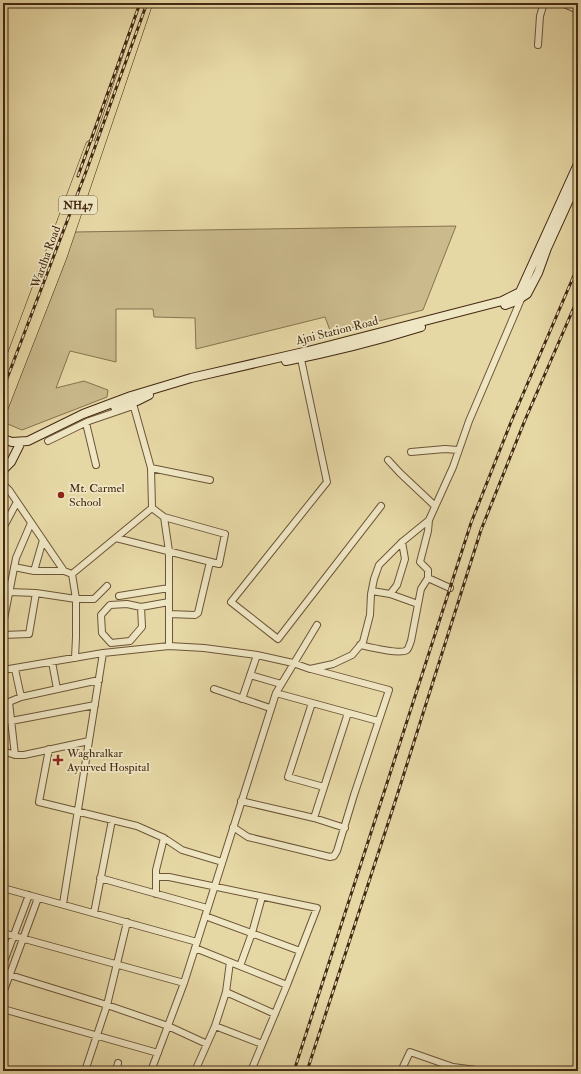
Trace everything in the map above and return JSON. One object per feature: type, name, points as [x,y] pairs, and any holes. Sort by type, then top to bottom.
[{"type":"highway","name":"Wardha Road","points":[[3,382],[94,137],[141,3]]},
{"type":"highway","name":"Wardha Road","points":[[3,406],[61,257],[147,3]]},
{"type":"main road","points":[[520,295],[520,292],[578,164]]},
{"type":"main road","name":"Ajni Station Road","points":[[24,444],[83,414],[132,402],[151,394],[415,326],[498,308],[516,301],[520,295],[527,294],[538,273],[547,248],[578,180]]},
{"type":"main road","points":[[3,439],[24,444]]},
{"type":"main road","points":[[3,444],[13,447],[24,444]]},
{"type":"main road","points":[[3,470],[24,444]]},
{"type":"street","points":[[538,46],[540,16],[544,3]]},
{"type":"street","points":[[562,3],[578,10]]},
{"type":"street","points":[[360,645],[398,652],[406,651],[408,648],[411,641],[421,589],[428,578],[428,570],[420,562],[428,531],[429,520],[453,467],[458,450],[520,295]]},
{"type":"street","points":[[298,357],[327,482],[231,602],[278,639],[382,506]]},
{"type":"street","points":[[48,441],[132,402],[151,468],[152,508]]},
{"type":"street","points":[[86,423],[96,465]]},
{"type":"street","points":[[411,452],[445,449],[458,450]]},
{"type":"street","points":[[388,460],[435,506]]},
{"type":"street","points":[[151,468],[210,480]]},
{"type":"street","points":[[3,484],[64,571]]},
{"type":"street","points":[[3,528],[17,502]]},
{"type":"street","points":[[116,538],[219,564],[225,534],[164,517],[152,508]]},
{"type":"street","points":[[72,574],[152,508]]},
{"type":"street","points":[[164,517],[169,551],[169,646]]},
{"type":"street","points":[[310,669],[333,664],[352,655],[363,642],[370,615],[372,591],[379,565],[402,542],[429,520]]},
{"type":"street","points":[[3,624],[16,558],[31,523]]},
{"type":"street","points":[[34,571],[43,540]]},
{"type":"street","points":[[390,594],[397,586],[405,558],[402,542]]},
{"type":"street","points":[[169,614],[195,615],[198,613],[210,562]]},
{"type":"street","points":[[14,567],[34,571],[64,571],[72,574]]},
{"type":"street","points":[[72,574],[76,599],[75,658]]},
{"type":"street","points":[[428,578],[450,588]]},
{"type":"street","points":[[9,592],[76,599],[94,599],[107,586]]},
{"type":"street","points":[[119,596],[169,588]]},
{"type":"street","points":[[372,591],[390,594],[418,604]]},
{"type":"street","points":[[3,635],[29,634],[36,594]]},
{"type":"street","points":[[140,607],[142,627],[130,641],[111,643],[102,633],[101,615],[110,605],[127,604],[140,607],[169,602]]},
{"type":"street","points":[[151,1071],[184,983],[270,708],[281,684],[317,625]]},
{"type":"street","points":[[118,642],[119,651]]},
{"type":"street","points":[[3,670],[103,653],[169,646],[204,648],[257,655],[293,663],[389,690],[345,828],[334,856],[330,857],[248,837],[233,827]]},
{"type":"street","points":[[63,904],[103,653]]},
{"type":"street","points":[[242,699],[257,655]]},
{"type":"street","points":[[52,662],[57,689]]},
{"type":"street","points":[[16,669],[22,697]]},
{"type":"street","points":[[250,675],[281,684]]},
{"type":"street","points":[[14,755],[9,702],[22,697],[99,680]]},
{"type":"street","points":[[214,689],[270,708]]},
{"type":"street","points":[[276,693],[378,721]]},
{"type":"street","points":[[312,703],[288,777],[324,787]]},
{"type":"street","points":[[3,718],[11,721],[95,705]]},
{"type":"street","points":[[314,818],[348,713]]},
{"type":"street","points":[[3,751],[14,755],[24,755],[89,741]]},
{"type":"street","points":[[49,750],[38,802],[137,826],[164,838],[182,850],[222,862]]},
{"type":"street","points":[[241,801],[314,818],[345,828]]},
{"type":"street","points":[[94,913],[112,820]]},
{"type":"street","points":[[156,894],[156,870],[164,838]]},
{"type":"street","points":[[156,877],[169,878],[317,908],[251,1071]]},
{"type":"street","points":[[100,878],[207,908]]},
{"type":"street","points":[[3,888],[127,922],[196,945],[230,962],[287,985]]},
{"type":"street","points":[[3,992],[10,975],[29,895]]},
{"type":"street","points":[[240,966],[252,933],[262,897]]},
{"type":"street","points":[[3,964],[38,898]]},
{"type":"street","points":[[205,916],[300,951]]},
{"type":"street","points":[[85,1071],[107,1005],[127,922]]},
{"type":"street","points":[[3,933],[184,983]]},
{"type":"street","points":[[197,1071],[215,1026],[226,992],[230,962]]},
{"type":"street","points":[[10,975],[107,1005],[168,1026],[207,1044]]},
{"type":"street","points":[[226,992],[275,1014]]},
{"type":"street","points":[[3,1009],[158,1053]]},
{"type":"street","points":[[215,1026],[262,1044]]},
{"type":"street","points":[[401,1071],[410,1052],[453,1067],[484,1071]]},
{"type":"street","points":[[116,1071],[118,1063]]},
{"type":"street","points":[[3,1070],[7,1071]]},
{"type":"shaded area","points":[[456,226],[423,310],[331,333],[325,317],[196,349],[195,318],[154,317],[153,309],[116,309],[116,362],[70,351],[56,388],[84,381],[108,390],[107,397],[22,430],[3,422],[3,414],[74,232]]},
{"type":"railway","points":[[78,176],[140,3]]},
{"type":"railway","points":[[3,389],[87,169],[147,3]]},
{"type":"railway","points":[[294,1071],[471,523],[511,422],[578,266]]},
{"type":"railway","points":[[307,1071],[395,802],[481,530],[525,420],[578,298]]},
{"type":"place","name":"Mt. Carmel School","points":[[61,495]]},
{"type":"place","name":"Waghralkar Ayurved Hospital","points":[[58,760]]}]
